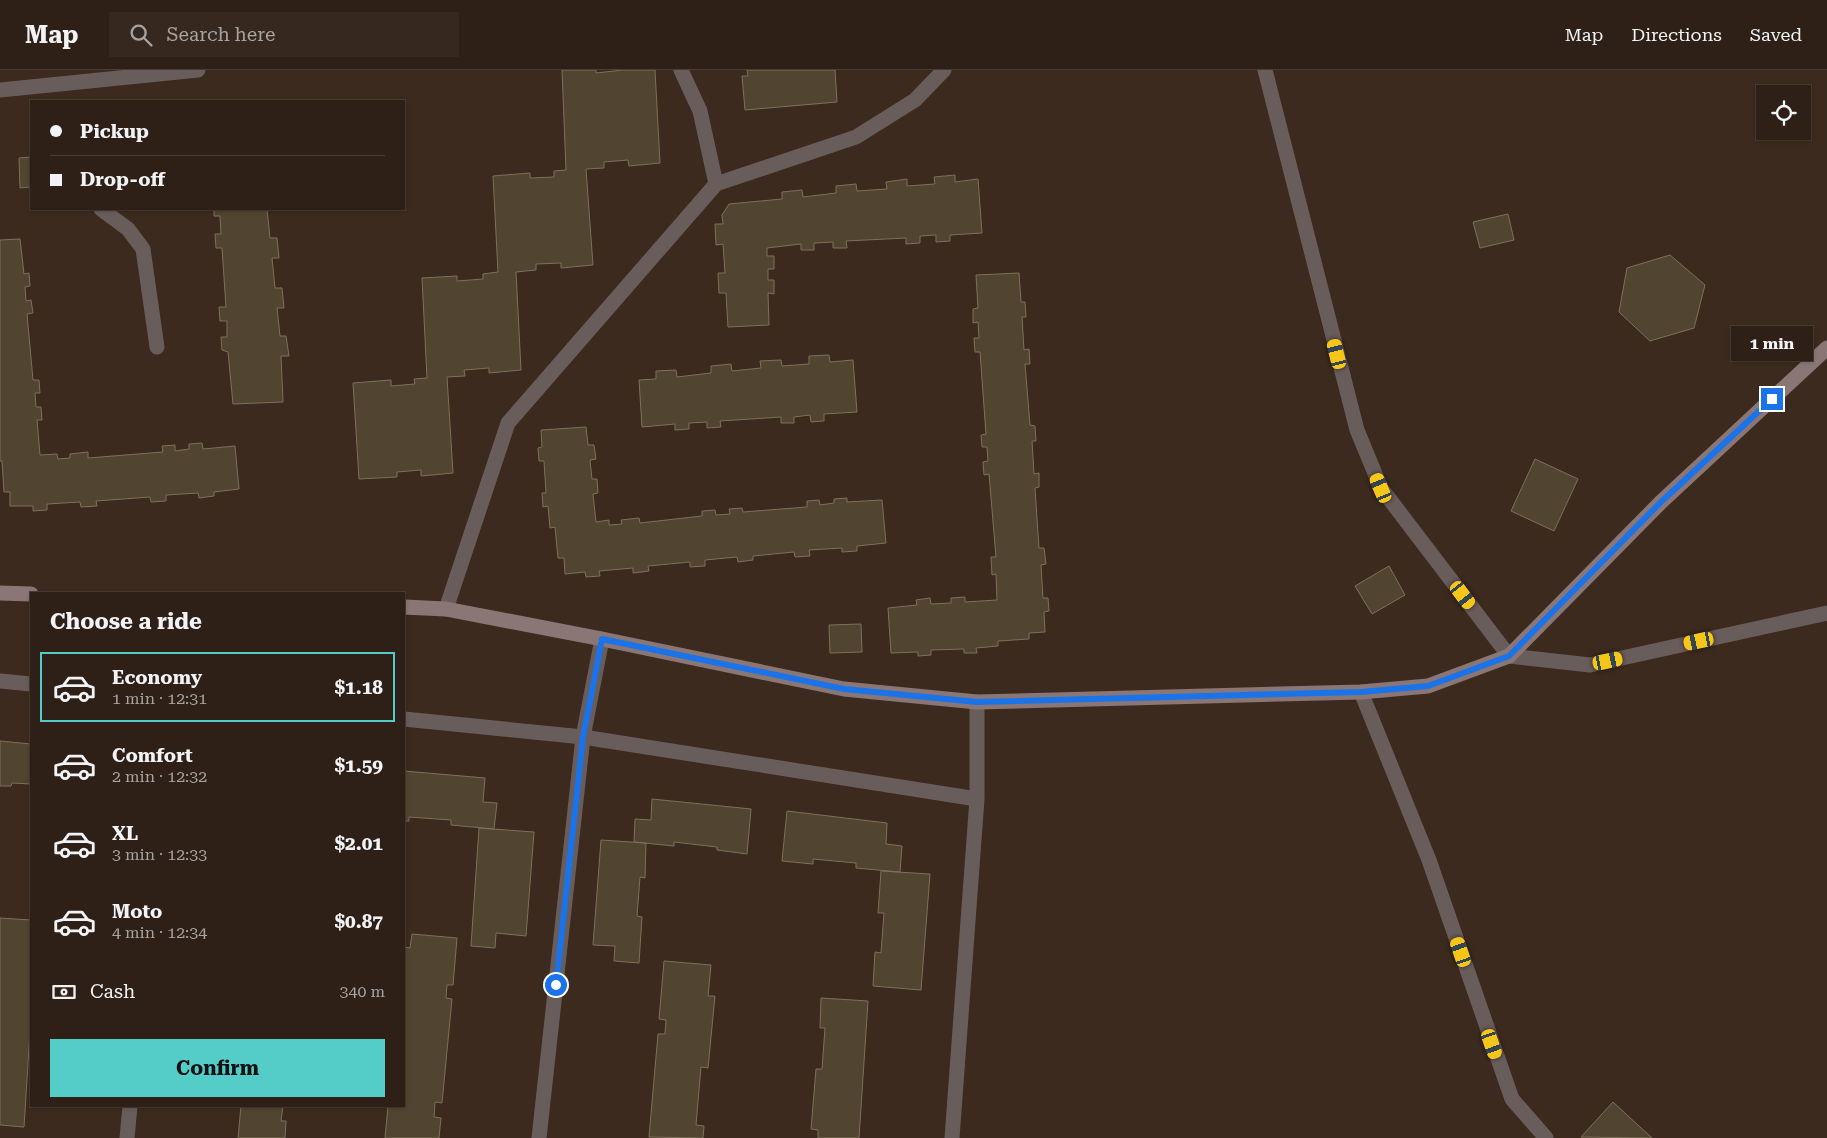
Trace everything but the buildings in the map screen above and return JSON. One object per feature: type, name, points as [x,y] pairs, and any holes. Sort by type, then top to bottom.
[{"type":"street","points":[[0,90],[198,70]]},
{"type":"street","points":[[681,70],[700,111],[716,184]]},
{"type":"street","points":[[446,609],[508,424],[716,184],[856,137],[915,100],[944,70]]},
{"type":"street","points":[[1265,70],[1357,430],[1381,488],[1509,656],[1590,665],[1827,613]]},
{"type":"street","points":[[102,210],[128,229],[143,249],[157,347]]},
{"type":"street","points":[[405,607],[446,609],[844,689],[977,702],[1361,692],[1428,686],[1509,656],[1661,502],[1827,348]]},
{"type":"street","points":[[0,593],[30,594]]},
{"type":"street","points":[[539,1138],[583,737],[602,639]]},
{"type":"street","points":[[0,680],[30,684]]},
{"type":"street","points":[[1361,692],[1429,860],[1512,1098],[1546,1138]]},
{"type":"street","points":[[952,1138],[977,799],[977,702]]},
{"type":"street","points":[[405,720],[583,737],[977,799]]},
{"type":"street","points":[[127,1138],[130,1107]]},
{"type":"route","points":[[556,985],[583,737],[602,639],[844,689],[977,702],[1361,692],[1428,686],[1509,656],[1661,502],[1772,399]]}]
